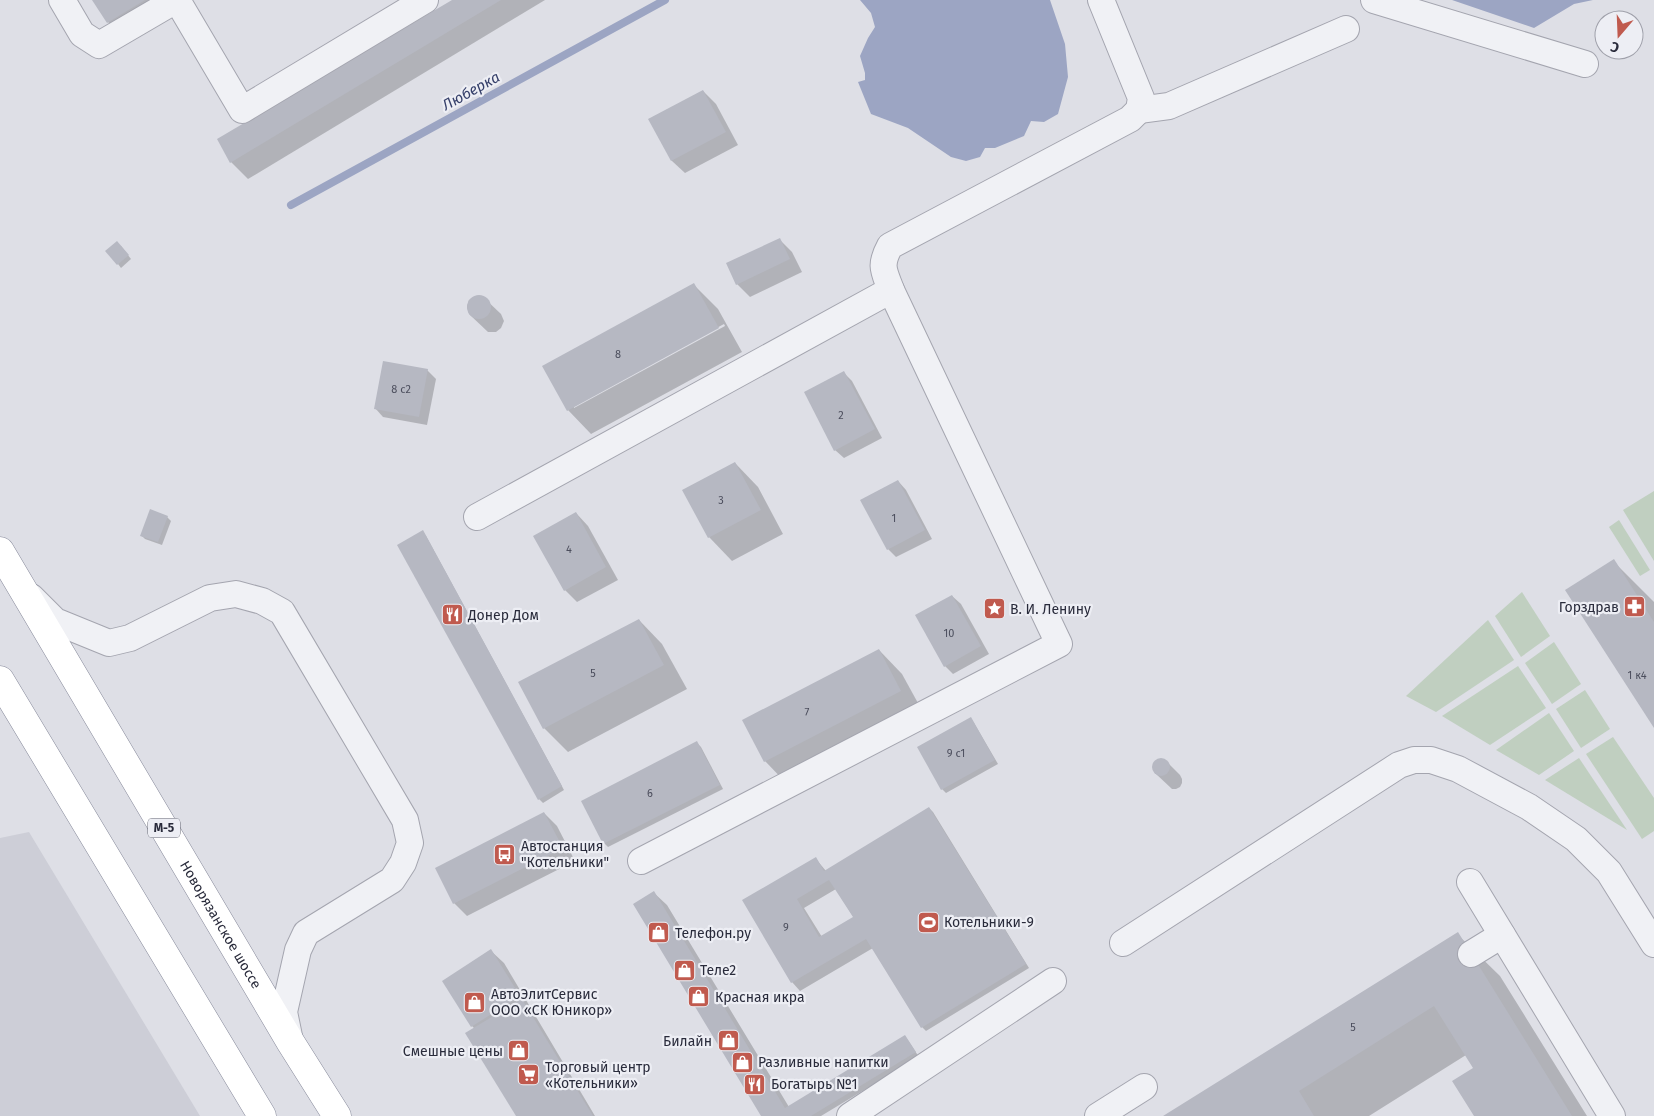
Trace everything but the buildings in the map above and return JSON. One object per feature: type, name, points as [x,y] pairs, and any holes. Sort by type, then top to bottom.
[{"type":"highway","name":"Новорязанское шоссе","points":[[0,551],[291,1042],[337,1116]]},
{"type":"highway","points":[[0,680],[262,1116]]},
{"type":"lane","points":[[62,0],[82,34],[99,45],[176,0],[242,110],[425,0]]},
{"type":"lane","points":[[641,861],[1059,644],[891,290],[884,270],[884,258],[890,246],[1130,119],[1138,110],[1141,98],[1101,0]]},
{"type":"lane","points":[[1374,0],[1585,64]]},
{"type":"lane","points":[[1138,110],[1169,106],[1346,30]]},
{"type":"lane","points":[[477,516],[891,290]]},
{"type":"lane","points":[[22,587],[56,620],[110,643],[130,638],[210,598],[236,594],[262,601],[282,612],[406,820],[410,843],[403,863],[392,880],[306,932],[298,950],[284,1012],[291,1042]]},
{"type":"lane","points":[[1123,943],[1399,765],[1414,760],[1431,760],[1458,769],[1529,807],[1576,839],[1609,872],[1654,944]]},
{"type":"lane","points":[[1470,882],[1612,1116]]},
{"type":"lane","points":[[1471,954],[1502,935]]},
{"type":"lane","points":[[850,1116],[1053,981]]},
{"type":"lane","points":[[1098,1116],[1144,1087]]},
{"type":"shaded area","points":[[29,832],[200,1116],[0,1116],[0,838]]},
{"type":"green space","points":[[1654,491],[1654,561],[1623,510]]},
{"type":"green space","points":[[1619,520],[1650,570],[1640,576],[1609,527]]},
{"type":"green space","points":[[1522,592],[1550,636],[1521,657],[1495,616]]},
{"type":"green space","points":[[1488,620],[1514,660],[1436,712],[1406,696]]},
{"type":"green space","points":[[1554,642],[1581,684],[1552,704],[1525,663]]},
{"type":"green space","points":[[1518,666],[1546,708],[1490,745],[1442,716]]},
{"type":"green space","points":[[1585,690],[1610,729],[1581,748],[1556,709]]},
{"type":"green space","points":[[1549,713],[1574,751],[1539,775],[1496,750]]},
{"type":"green space","points":[[1613,737],[1654,798],[1654,831],[1642,839],[1586,754]]},
{"type":"green space","points":[[1579,758],[1627,830],[1545,780]]},
{"type":"water","points":[[860,0],[1050,0],[1065,44],[1068,77],[1058,114],[1044,122],[1031,121],[1024,136],[995,148],[985,148],[980,157],[966,161],[951,157],[908,128],[871,114],[858,82],[865,80],[860,56],[875,27],[871,13]]},
{"type":"water","points":[[1452,0],[1593,0],[1574,4],[1534,28]]},
{"type":"waterway","name":"Люберка","points":[[291,205],[665,0]]},
{"type":"place","name":"Горздрав","points":[[1635,607]]},
{"type":"place","name":"В. И. Ленину","points":[[994,609]]},
{"type":"place","name":"Донер Дом","points":[[452,615]]},
{"type":"place","name":"Автостанция \"Котельники\"","points":[[505,854]]},
{"type":"place","name":"Котельники-9","points":[[928,922]]},
{"type":"place","name":"Телефон.ру","points":[[659,933]]},
{"type":"place","name":"Теле2","points":[[684,970]]},
{"type":"place","name":"Красная икра","points":[[699,997]]},
{"type":"place","name":"АвтоЭлитСервис ООО «СК Юникор»","points":[[475,1002]]},
{"type":"place","name":"Билайн","points":[[728,1041]]},
{"type":"place","name":"Смешные цены","points":[[519,1051]]},
{"type":"place","name":"Разливные напитки","points":[[742,1062]]},
{"type":"place","name":"Торговый центр «Котельники»","points":[[529,1075]]},
{"type":"place","name":"Богатырь №1","points":[[755,1084]]}]
